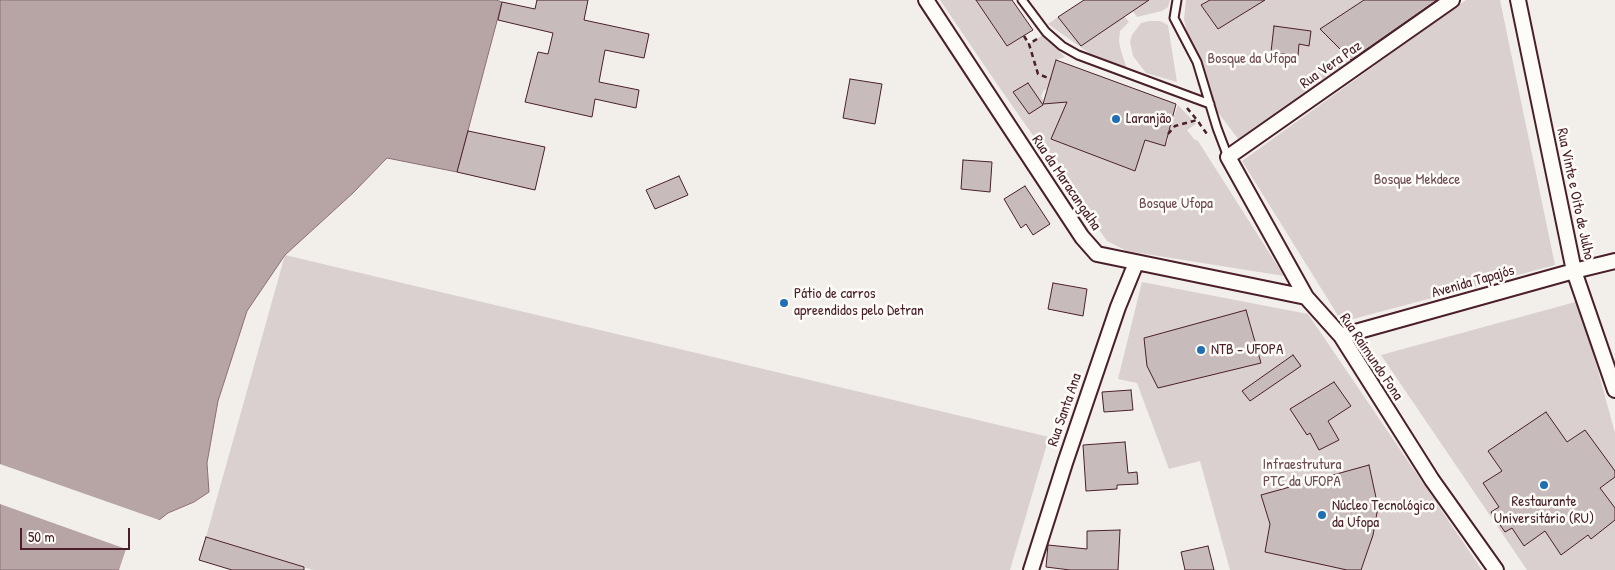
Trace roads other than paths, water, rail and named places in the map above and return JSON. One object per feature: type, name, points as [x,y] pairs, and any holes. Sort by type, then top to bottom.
[{"type":"street","name":"Rua da Maracangalha","points":[[926,0],[1088,245],[1097,254],[1306,298]]},
{"type":"street","name":"Rua Vera Paz","points":[[1228,157],[1452,0]]},
{"type":"street","name":"Rua Vinte e Oito de Julho","points":[[1518,0],[1574,271],[1615,390]]},
{"type":"street","name":"Rua Raimundo Fona","points":[[1228,157],[1306,298],[1341,336],[1432,480],[1496,570]]},
{"type":"street","name":"Avenida Tapajós","points":[[1341,336],[1615,261]]},
{"type":"street","name":"Rua Santa Ana","points":[[1030,570],[1118,307],[1136,263]]},
{"type":"lane","points":[[1022,0],[1046,32],[1062,46],[1078,55],[1210,104]]},
{"type":"lane","points":[[1177,0],[1174,18],[1197,62],[1228,157]]},
{"type":"place","name":"Laranjão","points":[[1116,119]]},
{"type":"place","name":"Pátio de carros apreendidos pelo Detran","points":[[784,303]]},
{"type":"place","name":"NTB - UFOPA","points":[[1201,350]]},
{"type":"place","name":"Restaurante Universitário (RU)","points":[[1544,485]]},
{"type":"place","name":"Núcleo Tecnológico da Ufopa","points":[[1322,515]]},
{"type":"park label","name":"Bosque da Ufopa","points":[[1252,59]]},
{"type":"park label","name":"Bosque Mekdece","points":[[1417,180]]},
{"type":"park label","name":"Bosque Ufopa","points":[[1176,204]]},
{"type":"park label","name":"Infraestrutura PTC da UFOPA","points":[[1302,474]]}]
